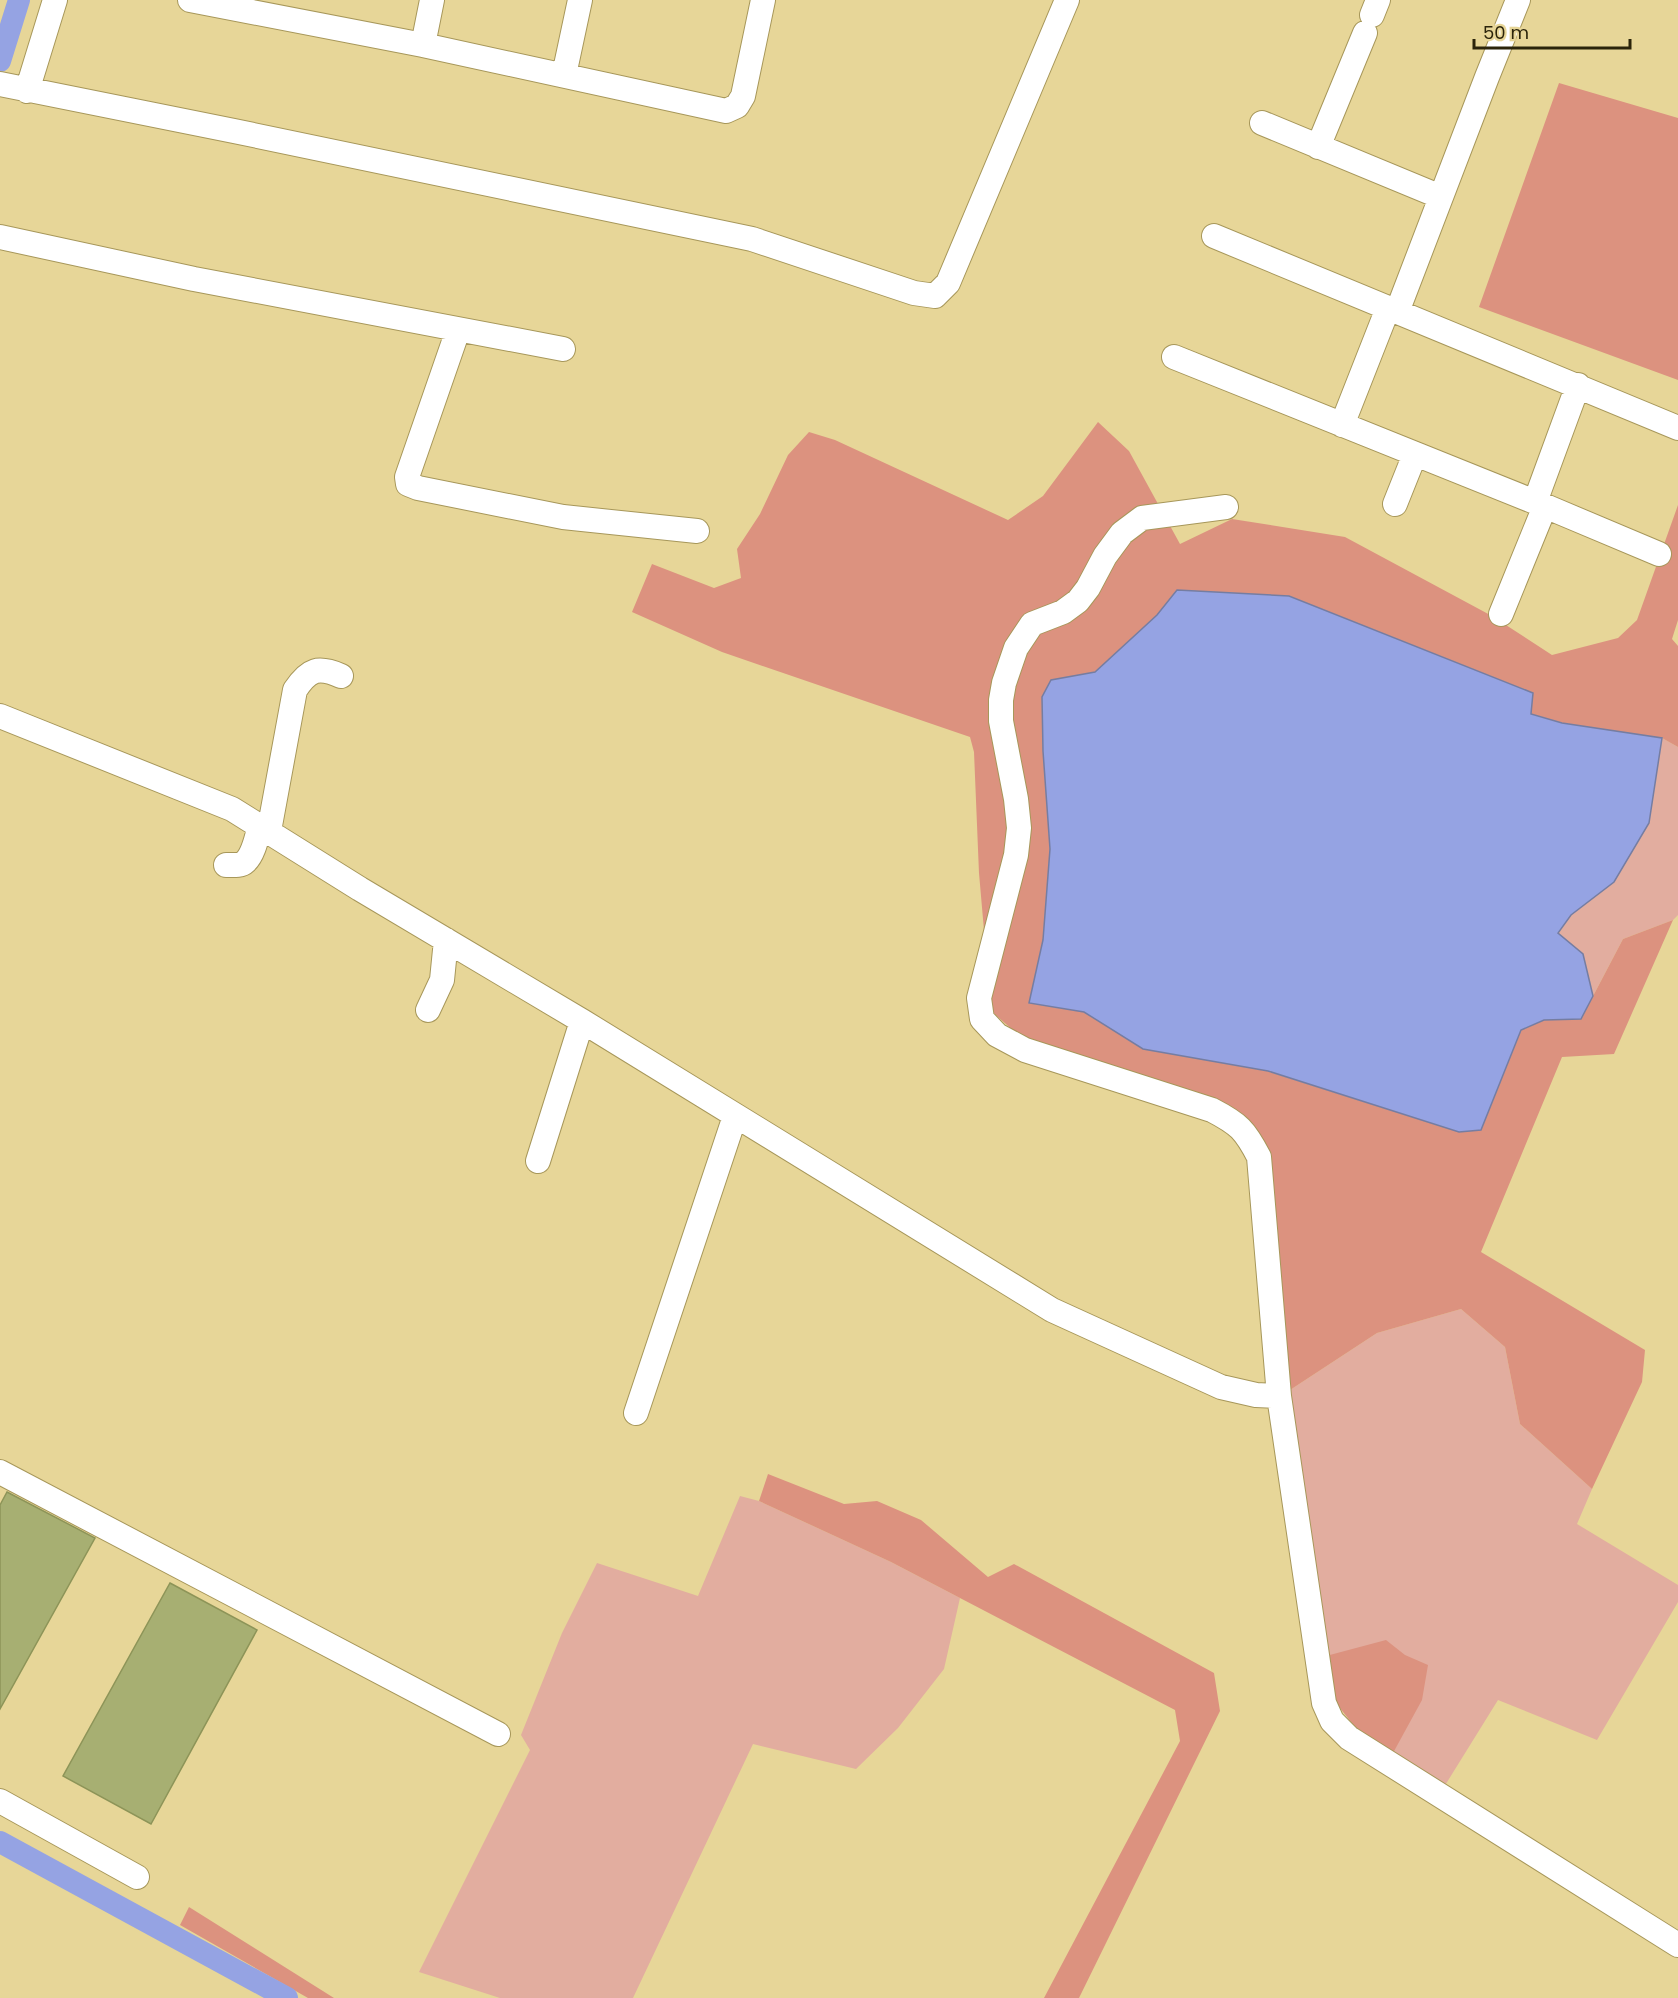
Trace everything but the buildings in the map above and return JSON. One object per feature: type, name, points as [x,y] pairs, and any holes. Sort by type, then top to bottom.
[{"type":"street","points":[[55,0],[13,88],[234,131],[752,239],[914,293],[935,296],[948,283],[1066,0]]},
{"type":"street","points":[[190,0],[423,45],[726,111],[737,106],[743,96],[763,0]]},
{"type":"street","points":[[423,45],[432,0]]},
{"type":"street","points":[[564,75],[580,0]]},
{"type":"street","points":[[1342,425],[1441,197],[1518,0]]},
{"type":"street","points":[[1318,147],[1371,16]]},
{"type":"street","points":[[1262,123],[1441,197]]},
{"type":"street","points":[[1214,236],[1678,428]]},
{"type":"street","points":[[0,237],[194,279],[563,349]]},
{"type":"street","points":[[458,330],[407,477],[408,484],[563,518],[697,531]]},
{"type":"street","points":[[1174,357],[1659,554]]},
{"type":"street","points":[[1501,614],[1540,504],[1578,385]]},
{"type":"street","points":[[1395,504],[1414,454]]},
{"type":"street","points":[[1226,507],[1142,518],[1122,533],[1078,601],[1063,612],[1032,624],[1016,648],[1004,683],[1001,721],[1019,828],[1016,855],[980,998],[982,1018],[997,1035],[1025,1050],[1212,1110],[1226,1117],[1247,1133],[1259,1157],[1279,1396],[1324,1703],[1332,1721],[1349,1738],[1678,1945]]},
{"type":"street","points":[[226,866],[245,862],[259,837],[295,690],[303,677],[314,670],[327,670],[341,676]]},
{"type":"street","points":[[0,716],[232,809],[259,837],[360,889],[582,1021],[1052,1310],[1221,1387],[1256,1395],[1279,1396]]},
{"type":"street","points":[[428,1010],[442,980],[446,940]]},
{"type":"street","points":[[538,1161],[582,1021]]},
{"type":"street","points":[[636,1413],[735,1116]]},
{"type":"street","points":[[0,1472],[498,1734]]},
{"type":"street","points":[[0,1801],[137,1877]]},
{"type":"shaded area","points":[[1559,83],[1678,118],[1678,380],[1479,307]]},
{"type":"shaded area","points":[[1098,422],[1129,451],[1180,544],[1232,519],[1345,537],[1492,616],[1552,655],[1618,638],[1637,620],[1678,505],[1678,620],[1672,639],[1678,646],[1678,747],[1662,738],[1562,723],[1531,714],[1533,693],[1289,596],[1177,590],[1157,615],[1095,672],[1051,680],[1042,697],[1043,751],[1050,849],[1043,940],[1029,1003],[1084,1012],[1143,1049],[1267,1071],[1459,1132],[1481,1130],[1521,1030],[1544,1020],[1581,1019],[1623,939],[1673,920],[1614,1054],[1562,1057],[1481,1252],[1645,1350],[1642,1382],[1592,1489],[1520,1424],[1505,1347],[1461,1309],[1377,1333],[1290,1390],[1239,1112],[1030,1045],[991,1011],[979,873],[974,752],[970,737],[722,652],[632,612],[652,564],[714,588],[741,578],[737,549],[760,514],[788,455],[809,432],[835,440],[1008,520],[1043,496]]},
{"type":"shaded area","points":[[1662,738],[1678,747],[1678,915],[1673,920],[1623,939],[1593,996],[1583,954],[1558,934],[1571,915],[1614,882],[1649,823]]},
{"type":"shaded area","points":[[1461,1309],[1505,1347],[1520,1424],[1592,1489],[1577,1524],[1678,1585],[1678,1602],[1597,1740],[1498,1700],[1444,1787],[1356,1728],[1336,1703],[1328,1665],[1290,1390],[1377,1333]]},
{"type":"shaded area","points":[[768,1474],[844,1504],[877,1501],[921,1520],[988,1577],[1014,1564],[1214,1673],[1220,1711],[1079,1998],[1044,1998],[1180,1741],[1175,1710],[891,1562],[759,1501]]},
{"type":"shaded area","points":[[740,1496],[759,1501],[891,1562],[960,1598],[944,1669],[898,1728],[856,1769],[753,1744],[633,1998],[500,1998],[419,1972],[530,1750],[521,1735],[562,1633],[597,1563],[698,1596]]},
{"type":"shaded area","points":[[1386,1640],[1405,1655],[1428,1665],[1422,1700],[1393,1753],[1356,1728],[1336,1703],[1326,1656]]},
{"type":"shaded area","points":[[189,1907],[334,1998],[308,1998],[180,1925]]},
{"type":"water","points":[[1177,590],[1289,596],[1533,693],[1531,714],[1562,723],[1662,738],[1649,823],[1614,882],[1571,915],[1558,933],[1583,954],[1593,996],[1581,1019],[1544,1020],[1521,1030],[1481,1130],[1459,1132],[1268,1071],[1143,1049],[1084,1012],[1029,1003],[1043,940],[1050,849],[1043,751],[1042,697],[1051,680],[1095,672],[1157,615]]},
{"type":"waterway","points":[[0,61],[19,0]]},
{"type":"waterway","points":[[0,1842],[287,1998]]}]
